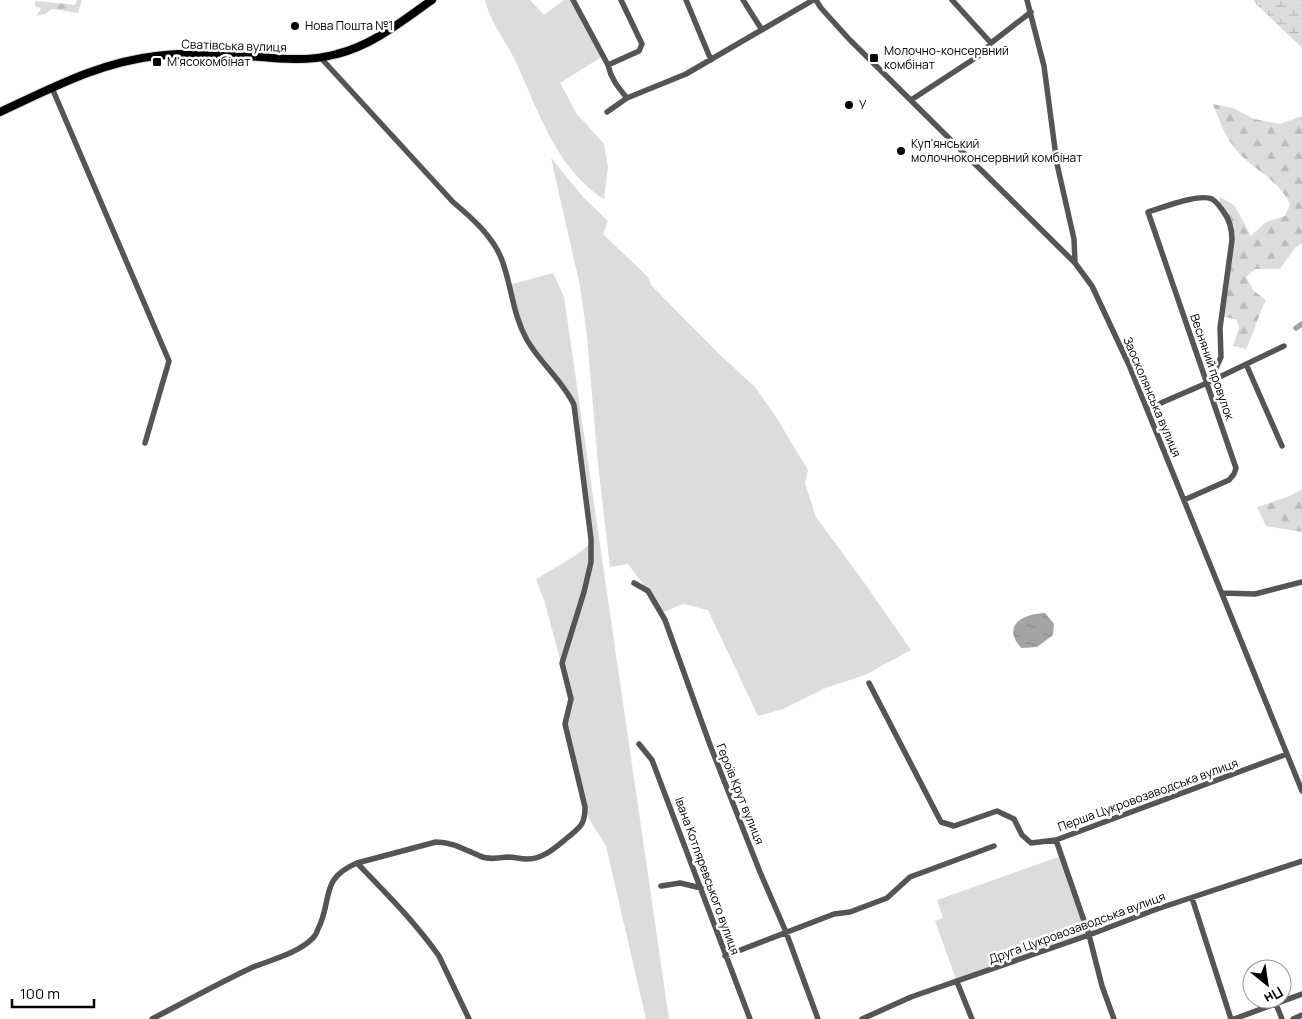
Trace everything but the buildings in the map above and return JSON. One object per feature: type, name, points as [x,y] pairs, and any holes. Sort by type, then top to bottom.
[{"type":"main road","name":"Сватівська вулиця","points":[[0,112],[87,72],[155,56],[217,54],[286,59],[337,55],[380,36],[432,0]]},
{"type":"street","points":[[573,0],[608,65],[610,75],[627,98]]},
{"type":"street","points":[[608,65],[639,51],[642,44],[621,0]]},
{"type":"street","points":[[686,0],[711,60]]},
{"type":"street","points":[[743,0],[762,30]]},
{"type":"street","points":[[607,112],[627,98],[686,74],[815,0]]},
{"type":"street","name":"Заосколянська вулиця","points":[[815,0],[849,39],[1075,263],[1092,286],[1129,365],[1302,791]]},
{"type":"street","points":[[952,0],[992,43]]},
{"type":"street","points":[[1027,0],[1044,66],[1057,164],[1074,239],[1075,263]]},
{"type":"street","points":[[911,100],[983,52],[1031,12]]},
{"type":"street","points":[[152,1019],[249,969],[298,948],[314,938],[322,921],[329,887],[336,876],[356,863],[436,842],[446,842],[482,858],[512,857],[528,859],[542,856],[557,847],[582,826],[585,819],[585,807],[565,724],[571,699],[562,663],[584,592],[591,562],[591,539],[574,405],[569,394],[534,351],[526,338],[514,308],[503,263],[490,238],[453,202],[320,57]]},
{"type":"street","points":[[52,88],[170,361],[144,443]]},
{"type":"street","name":"Весняний провулок","points":[[1184,500],[1229,480],[1236,468],[1148,212],[1193,199],[1205,198],[1213,200],[1220,207],[1228,218],[1232,230],[1220,328],[1221,357],[1207,383]]},
{"type":"street","points":[[1147,409],[1284,346]]},
{"type":"street","points":[[1246,364],[1282,446]]},
{"type":"street","points":[[1222,593],[1255,594],[1302,582]]},
{"type":"street","name":"Героїв Крут вулиця","points":[[634,583],[648,590],[665,620],[710,745],[786,932],[818,1019]]},
{"type":"street","name":"Перша Цукровозаводська вулиця","points":[[869,683],[941,822],[954,826],[997,811],[1014,818],[1022,835],[1031,843],[1056,840],[1287,754]]},
{"type":"street","name":"Івана Котляревського вулиця","points":[[639,744],[652,760],[750,1019]]},
{"type":"street","points":[[1056,840],[1089,935],[1102,986],[1114,1019]]},
{"type":"street","points":[[726,956],[834,914],[850,912],[887,898],[910,877],[994,846]]},
{"type":"street","name":"Друга Цукровозаводська вулиця","points":[[862,1019],[911,998],[1157,909],[1302,861]]},
{"type":"street","points":[[356,863],[415,924],[432,946],[439,956],[469,1019]]},
{"type":"street","points":[[662,886],[680,883],[701,888]]},
{"type":"street","points":[[1192,898],[1232,1019],[1261,1009]]},
{"type":"street","points":[[957,982],[972,1019]]},
{"type":"street","points":[[1293,1019],[1302,1015]]},
{"type":"green space","points":[[77,0],[82,0],[78,13],[52,9],[45,14],[36,16],[41,9],[35,5],[35,2],[75,5]]},
{"type":"green space","points":[[485,0],[530,0],[544,15],[564,0],[573,0],[603,56],[560,83],[577,114],[604,144],[608,167],[604,199],[575,174],[554,144],[514,58],[494,23]]},
{"type":"green space","points":[[1254,0],[1302,0],[1302,48],[1256,4]]},
{"type":"green space","points":[[1213,104],[1233,108],[1254,119],[1280,124],[1302,116],[1302,243],[1295,248],[1280,269],[1255,269],[1246,277],[1254,291],[1266,300],[1246,349],[1233,346],[1239,328],[1237,320],[1222,316],[1232,240],[1229,222],[1220,207],[1220,197],[1234,205],[1251,236],[1266,222],[1285,216],[1290,204],[1280,189],[1234,147],[1223,129]]},
{"type":"green space","points":[[551,158],[584,198],[608,221],[603,234],[648,277],[651,285],[718,353],[755,387],[776,417],[808,470],[805,483],[816,517],[911,650],[865,675],[828,687],[783,709],[758,716],[708,610],[683,604],[661,613],[648,591],[628,564],[610,567],[598,464],[587,336],[580,286]]},
{"type":"green space","points":[[553,273],[564,297],[669,1019],[646,1019],[606,846],[586,812],[565,724],[571,700],[545,603],[536,579],[575,556],[591,543],[574,405],[527,339],[509,285]]},
{"type":"green space","points":[[1302,489],[1302,532],[1266,526],[1257,507],[1290,496]]},
{"type":"green space","points":[[1061,856],[1089,935],[957,982],[935,921],[943,918],[937,900]]},
{"type":"water","points":[[1045,613],[1054,624],[1053,635],[1037,647],[1021,648],[1015,640],[1013,633],[1017,622],[1022,618]]},
{"type":"waterway","points":[[1296,328],[1302,324]]},
{"type":"place","name":"Нова Пошта №1","points":[[295,26]]},
{"type":"place","name":"Молочно-консервний комбінат","points":[[874,58]]},
{"type":"place","name":"М'ясокомбінат","points":[[157,62]]},
{"type":"place","name":"У","points":[[849,105]]},
{"type":"place","name":"Куп'янський молочноконсервний комбінат","points":[[901,151]]}]
